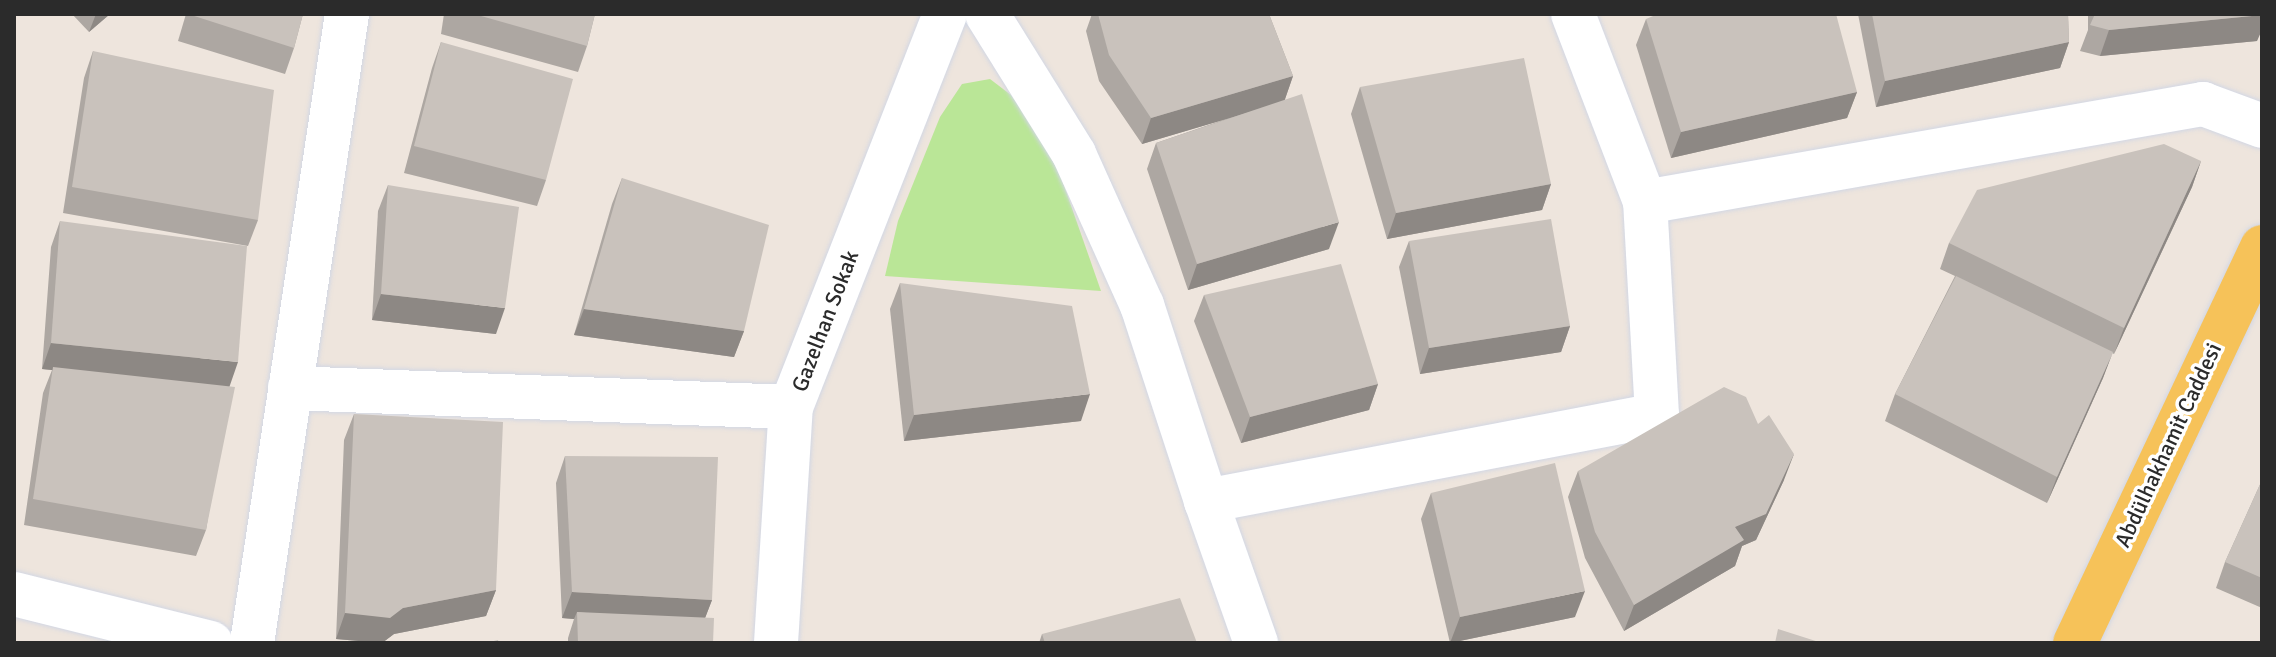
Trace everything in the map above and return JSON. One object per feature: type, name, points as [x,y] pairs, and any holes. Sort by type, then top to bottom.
[{"type":"main road","name":"Abdülhakhamit Caddesi","points":[[2075,643],[2262,247]]},
{"type":"street","points":[[252,643],[347,14]]},
{"type":"street","name":"Gazelhan Sokak","points":[[776,643],[791,407],[945,14]]},
{"type":"street","points":[[987,14],[1074,154],[1142,305],[1256,643]]},
{"type":"street","points":[[1206,501],[1657,415],[1645,202],[1573,14]]},
{"type":"street","points":[[1645,202],[2203,104],[2262,126]]},
{"type":"street","points":[[290,388],[791,407]]},
{"type":"street","points":[[14,594],[211,643]]},
{"type":"green space","points":[[990,79],[1011,95],[1053,154],[1101,291],[885,276],[898,221],[940,117],[962,84]]},
{"type":"building","points":[[188,14],[303,14],[294,48]]},
{"type":"building","points":[[474,14],[595,14],[587,46]]},
{"type":"building","points":[[1098,14],[1269,14],[1293,76],[1151,118],[1109,55]]},
{"type":"building","points":[[1658,14],[1836,14],[1857,92],[1681,132],[1646,19]]},
{"type":"building","points":[[1872,14],[2068,14],[2069,42],[1885,81]]},
{"type":"building","points":[[2095,14],[2262,15],[2109,30],[2090,25]]},
{"type":"building","points":[[441,42],[573,79],[546,180],[414,146]]},
{"type":"building","points":[[93,51],[274,90],[258,220],[72,187]]},
{"type":"building","points":[[1524,58],[1551,184],[1396,213],[1360,87]]},
{"type":"building","points":[[1302,94],[1339,222],[1197,264],[1156,143]]},
{"type":"building","points":[[2164,144],[2201,161],[2124,328],[1949,243],[1977,190]]},
{"type":"building","points":[[622,178],[769,225],[744,331],[584,309]]},
{"type":"building","points":[[388,185],[519,207],[505,308],[381,294]]},
{"type":"building","points":[[1551,219],[1570,326],[1429,348],[1409,241]]},
{"type":"building","points":[[60,221],[247,246],[238,362],[51,343]]},
{"type":"building","points":[[1341,264],[1378,384],[1250,417],[1204,295]]},
{"type":"building","points":[[1956,276],[2113,352],[2057,477],[1895,394]]},
{"type":"building","points":[[900,283],[1072,306],[1090,394],[914,415]]},
{"type":"building","points":[[53,367],[235,387],[206,530],[33,499]]},
{"type":"building","points":[[1724,387],[1746,397],[1758,424],[1769,415],[1794,454],[1766,514],[1735,527],[1744,540],[1634,605],[1595,532],[1578,471]]},
{"type":"building","points":[[354,414],[503,422],[496,590],[403,608],[390,618],[345,613]]},
{"type":"building","points":[[565,456],[718,457],[712,600],[572,592]]},
{"type":"building","points":[[1555,463],[1585,591],[1460,617],[1431,493]]},
{"type":"building","points":[[2262,480],[2262,578],[2225,562]]},
{"type":"building","points":[[1180,598],[1197,643],[1045,643],[1042,634]]},
{"type":"building","points":[[577,612],[714,618],[713,643],[578,643]]},
{"type":"building","points":[[1778,629],[1822,643],[1775,643]]}]
